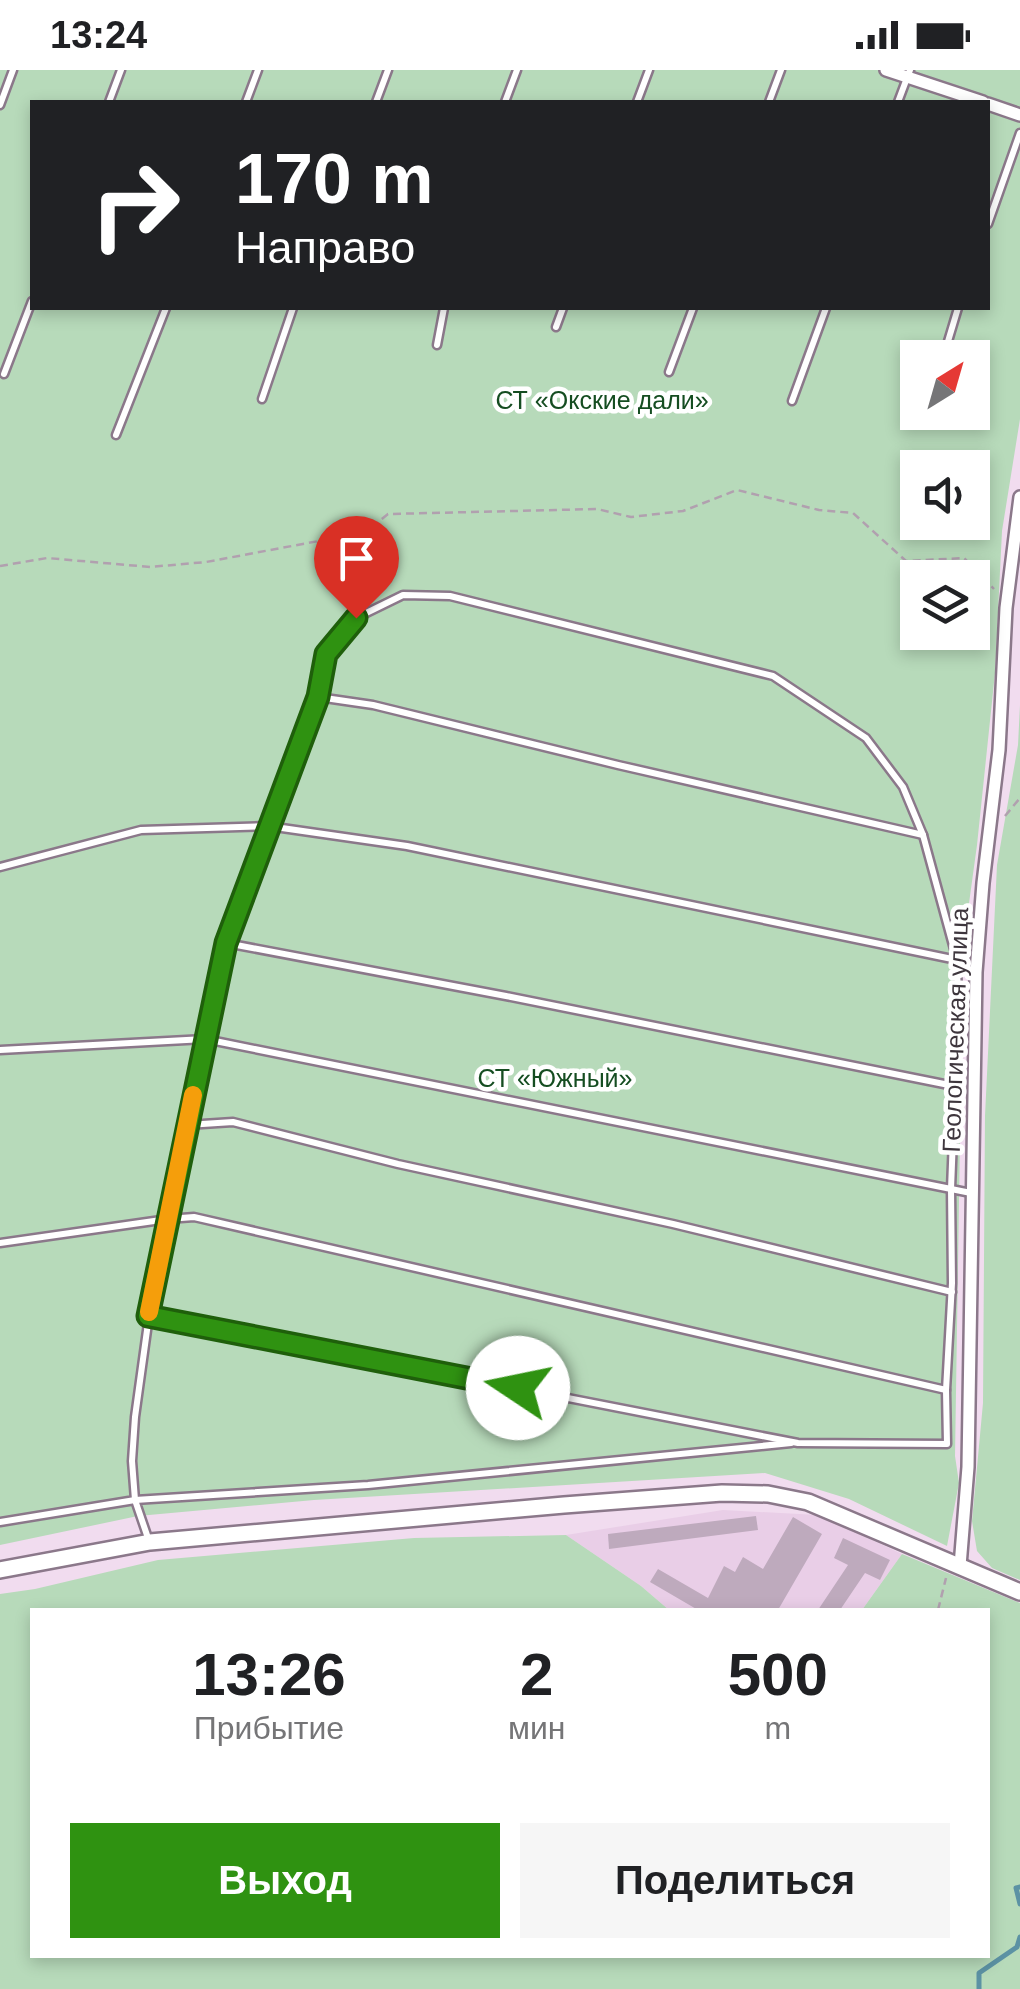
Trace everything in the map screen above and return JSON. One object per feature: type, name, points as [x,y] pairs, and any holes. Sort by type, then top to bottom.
[{"type":"street","points":[[886,70],[908,74],[977,100]]},
{"type":"street","points":[[990,105],[1020,114]]},
{"type":"street","name":"Геологическая улица","points":[[955,1564],[968,1467],[976,972],[999,750],[1006,608],[1020,497]]},
{"type":"street","points":[[0,1570],[150,1542],[722,1493],[768,1494],[808,1502],[1020,1592]]},
{"type":"lane","points":[[0,104],[13,70]]},
{"type":"lane","points":[[110,100],[121,70]]},
{"type":"lane","points":[[247,100],[258,70]]},
{"type":"lane","points":[[377,100],[388,70]]},
{"type":"lane","points":[[507,100],[517,70]]},
{"type":"lane","points":[[639,100],[649,70]]},
{"type":"lane","points":[[771,100],[782,70]]},
{"type":"lane","points":[[899,100],[908,74]]},
{"type":"lane","points":[[990,218],[1020,133]]},
{"type":"lane","points":[[4,374],[30,306]]},
{"type":"lane","points":[[116,435],[165,310]]},
{"type":"lane","points":[[262,399],[293,310]]},
{"type":"lane","points":[[437,345],[444,310]]},
{"type":"lane","points":[[556,327],[562,310]]},
{"type":"lane","points":[[669,372],[692,310]]},
{"type":"lane","points":[[792,402],[825,310]]},
{"type":"lane","points":[[948,340],[957,310]]},
{"type":"lane","points":[[0,1522],[135,1500],[368,1485],[798,1443],[947,1444],[957,960],[923,834],[903,787],[866,738],[773,676],[450,596],[404,595],[356,618],[326,654],[318,697],[226,943],[204,1038],[148,1316],[135,1417],[135,1500],[150,1542]]},
{"type":"lane","points":[[318,697],[374,705],[637,770],[923,834]]},
{"type":"lane","points":[[0,867],[142,830],[268,826],[407,846],[957,960]]},
{"type":"lane","points":[[226,943],[954,1086]]},
{"type":"lane","points":[[0,1050],[204,1038],[972,1193]]},
{"type":"lane","points":[[187,1126],[233,1122],[952,1292]]},
{"type":"lane","points":[[0,1243],[194,1218],[946,1390]]},
{"type":"lane","points":[[148,1316],[798,1443]]},
{"type":"path","points":[[0,566],[47,558],[150,567],[206,562],[351,535],[371,528],[388,514],[597,510],[631,517],[683,511],[738,490],[819,510],[853,512],[906,561],[964,558],[1006,608]]},
{"type":"path","points":[[939,1608],[955,1564]]},
{"type":"shaded area","points":[[723,1510],[818,1515],[902,1554],[863,1608],[667,1608],[566,1535]]},
{"type":"green space","name":"СТ «Южный»","points":[[0,70],[1020,70],[1020,419],[1002,531],[995,673],[963,947],[955,1456],[959,1483],[947,1546],[849,1499],[765,1473],[314,1500],[138,1516],[0,1545]]},
{"type":"green space","points":[[1020,705],[1020,1580],[992,1568],[977,1551],[972,1521],[983,1403],[985,1116],[997,865],[1018,745]]},
{"type":"green space","points":[[566,1535],[667,1608],[30,1608],[30,1958],[990,1958],[990,1608],[863,1608],[902,1554],[1020,1603],[1020,1989],[0,1989],[0,1594],[158,1560],[414,1538]]},
{"type":"building","points":[[756,1516],[758,1530],[609,1549],[608,1534]]},
{"type":"building","points":[[793,1517],[822,1534],[779,1608],[695,1608],[650,1582],[658,1569],[708,1598],[724,1566],[735,1572],[743,1557],[763,1569]]},
{"type":"building","points":[[843,1538],[890,1560],[880,1580],[865,1573],[841,1608],[819,1608],[848,1565],[834,1558]]},
{"type":"waterway","points":[[1020,1887],[1016,1888],[1020,1904]]},
{"type":"waterway","points":[[979,1989],[979,1973],[1017,1947],[1020,1937]]},
{"type":"slow traffic","points":[[149,1312],[193,1095]]},
{"type":"route","points":[[356,618],[326,654],[318,697],[226,943],[148,1316],[518,1388]]},
{"type":"park label","name":"СТ «Окские дали»","points":[[602,400]]}]
